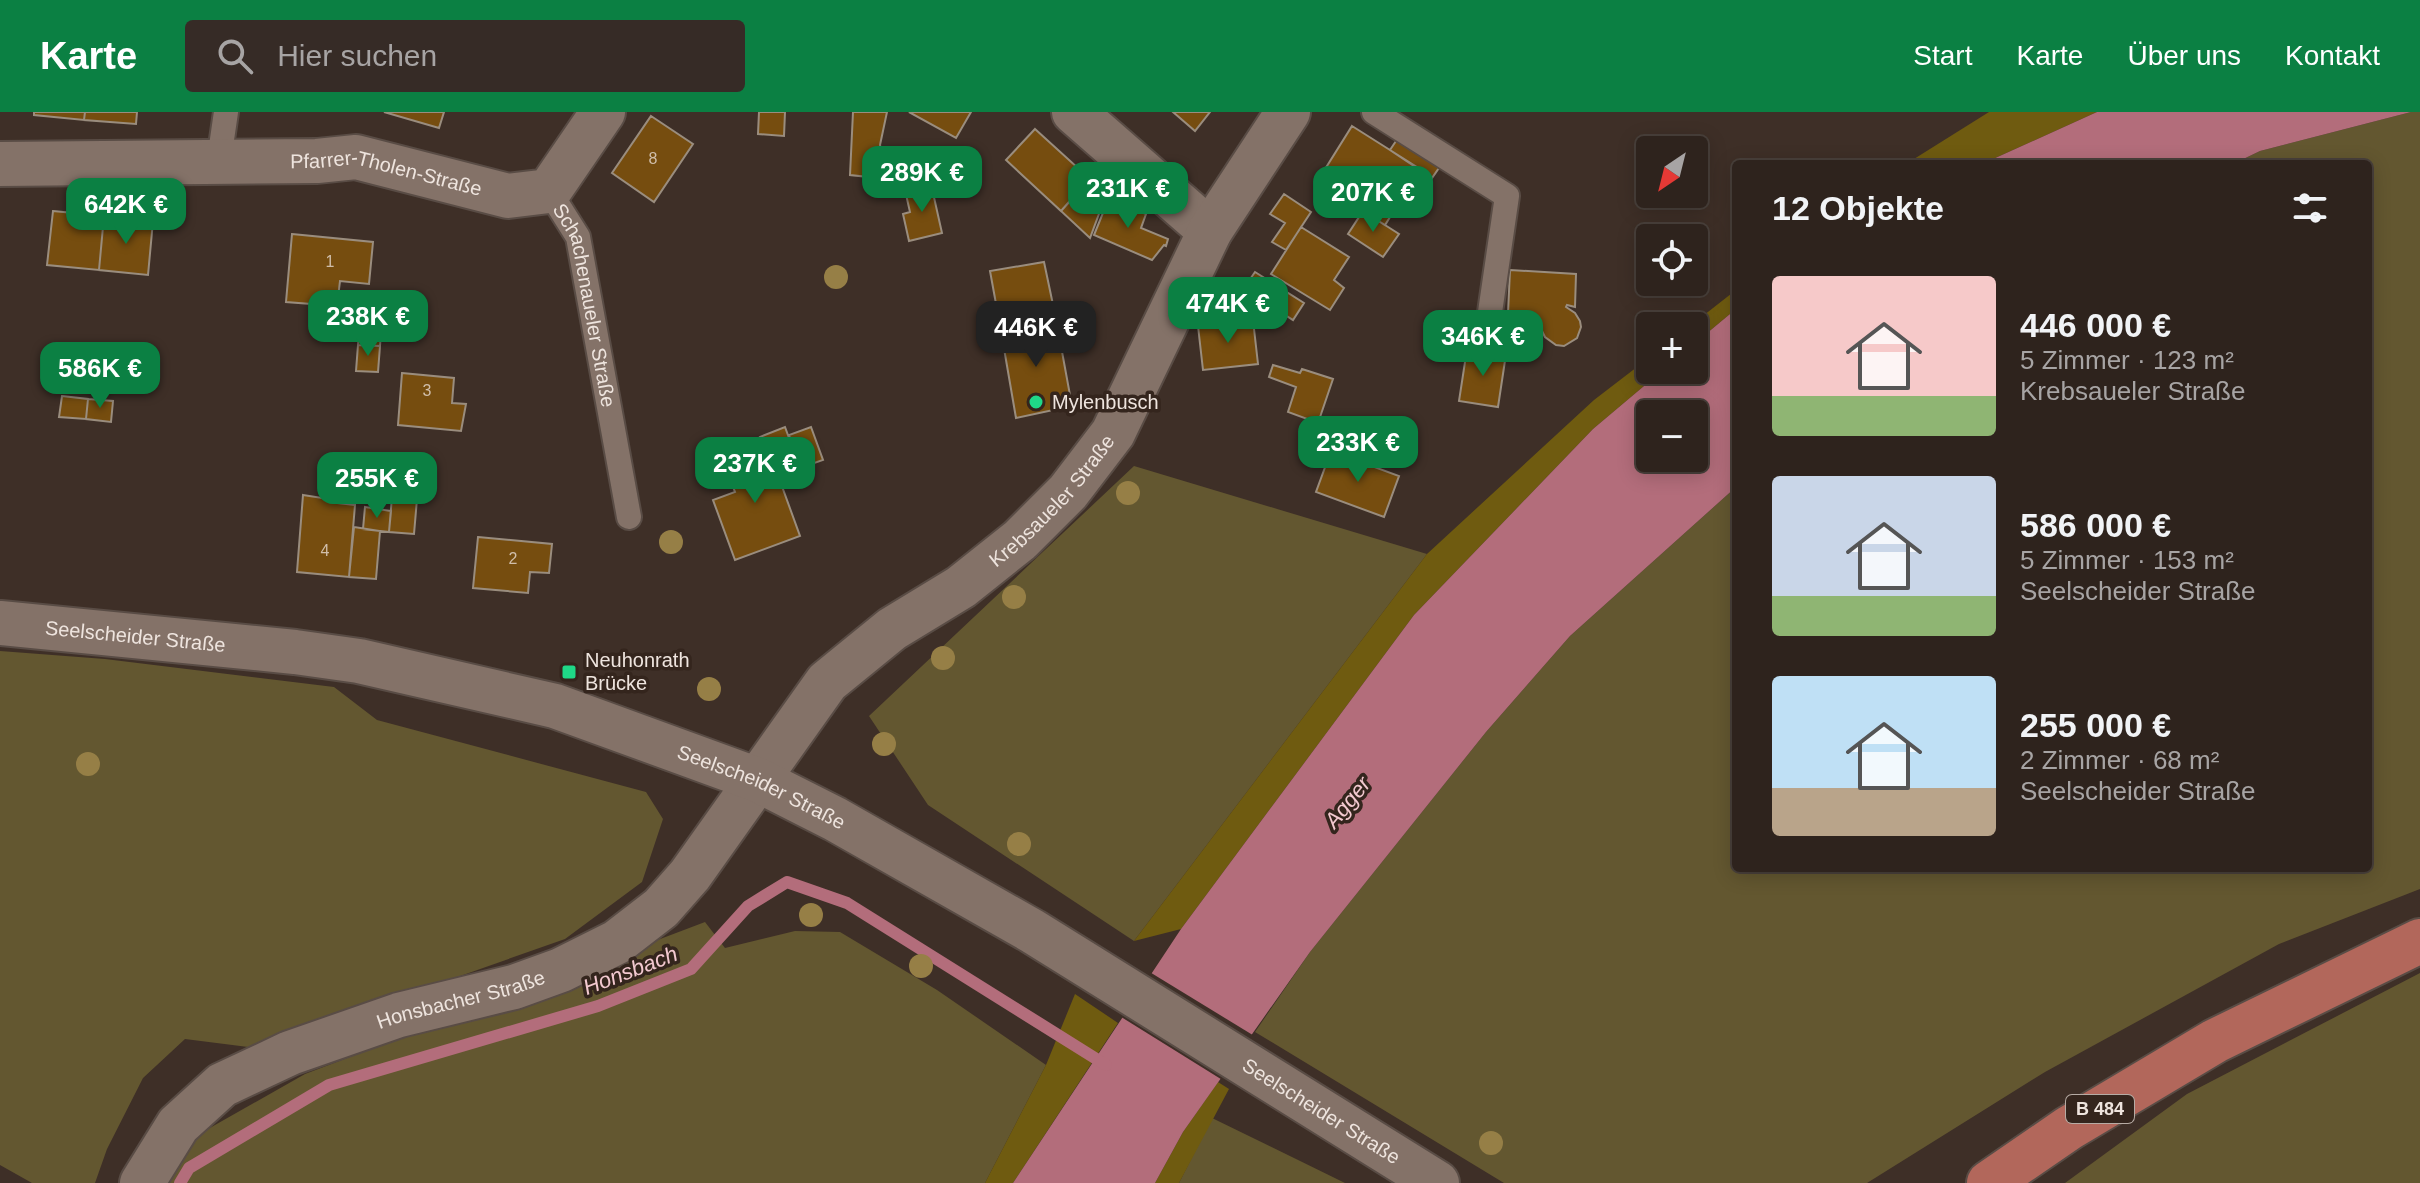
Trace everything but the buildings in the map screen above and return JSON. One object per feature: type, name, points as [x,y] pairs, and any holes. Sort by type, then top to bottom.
[{"type":"main road","name":"B 484","points":[[1989,1183],[2069,1128],[2215,1041],[2420,941]]},
{"type":"street","name":"Schachenaueler Straße","points":[[549,191],[603,112]]},
{"type":"street","points":[[1074,112],[1210,231]]},
{"type":"street","name":"Krebsaueler Straße","points":[[758,780],[827,682],[892,629],[961,587],[1020,540],[1068,492],[1113,433],[1210,231],[1288,112]]},
{"type":"street","name":"Pfarrer-Tholen-Straße","points":[[0,164],[317,161],[356,157],[508,196],[549,191]]},
{"type":"street","name":"Seelscheider Straße","points":[[0,623],[359,661],[555,706],[758,780],[835,819],[1032,931],[1437,1183]]},
{"type":"street","name":"Honsbacher Straße","points":[[142,1183],[178,1125],[222,1085],[290,1053],[399,1015],[514,987],[561,970],[617,942],[661,908],[690,875],[758,780]]},
{"type":"lane","points":[[219,160],[226,112]]},
{"type":"lane","points":[[1374,112],[1507,196],[1488,326]]},
{"type":"lane","name":"Schachenaueler Straße","points":[[549,191],[578,237],[629,517]]},
{"type":"shaded area","points":[[1989,112],[2097,112],[1991,160],[1912,160]]},
{"type":"shaded area","points":[[2420,112],[2420,889],[2279,944],[2045,1072],[1867,1183],[1504,1183],[1255,1032],[1310,952],[1486,732],[1570,636],[1732,491],[1732,872],[2372,872],[2372,160],[2241,160],[2260,151]]},
{"type":"shaded area","points":[[1732,293],[1732,312],[1708,332],[1708,312]]},
{"type":"shaded area","points":[[1636,368],[1636,384],[1646,384],[1593,429],[1414,615],[1181,929],[1134,941],[1427,554],[1594,400]]},
{"type":"shaded area","points":[[1134,466],[1427,554],[1134,941],[928,805],[869,716]]},
{"type":"shaded area","points":[[0,651],[105,659],[334,687],[377,720],[646,792],[663,819],[642,882],[565,939],[256,1048],[185,1039],[143,1078],[107,1149],[95,1183],[32,1183],[0,1165]]},
{"type":"shaded area","points":[[705,922],[725,948],[795,931],[840,932],[937,990],[1046,1065],[985,1183],[158,1183],[185,1142],[305,1074]]},
{"type":"shaded area","points":[[2420,973],[2420,1183],[2065,1183],[2187,1094]]},
{"type":"shaded area","points":[[1075,994],[1118,1023],[1013,1183],[985,1183],[1046,1065]]},
{"type":"shaded area","points":[[1218,1082],[1229,1089],[1179,1183],[1155,1183],[1183,1132]]},
{"type":"shaded area","points":[[1212,1118],[1345,1183],[1179,1183]]},
{"type":"water","points":[[2097,112],[2411,112],[2260,151],[2241,160],[1991,160]]},
{"type":"water","name":"Agger","points":[[1732,312],[1732,491],[1570,636],[1486,732],[1310,952],[1183,1132],[1155,1183],[1013,1183],[1181,929],[1414,615],[1593,429],[1646,384],[1708,384],[1708,332]]},
{"type":"pier","points":[[1148,971],[1256,1037],[1224,1081],[1118,1015]]},
{"type":"waterway","name":"Honsbach","points":[[180,1183],[189,1168],[329,1085],[598,1006],[691,969],[748,906],[787,882],[847,903],[1106,1065]]},
{"type":"place","name":"Mylenbusch","points":[[1036,402]]},
{"type":"place","name":"Neuhonrath Brücke","points":[[569,672]]}]
